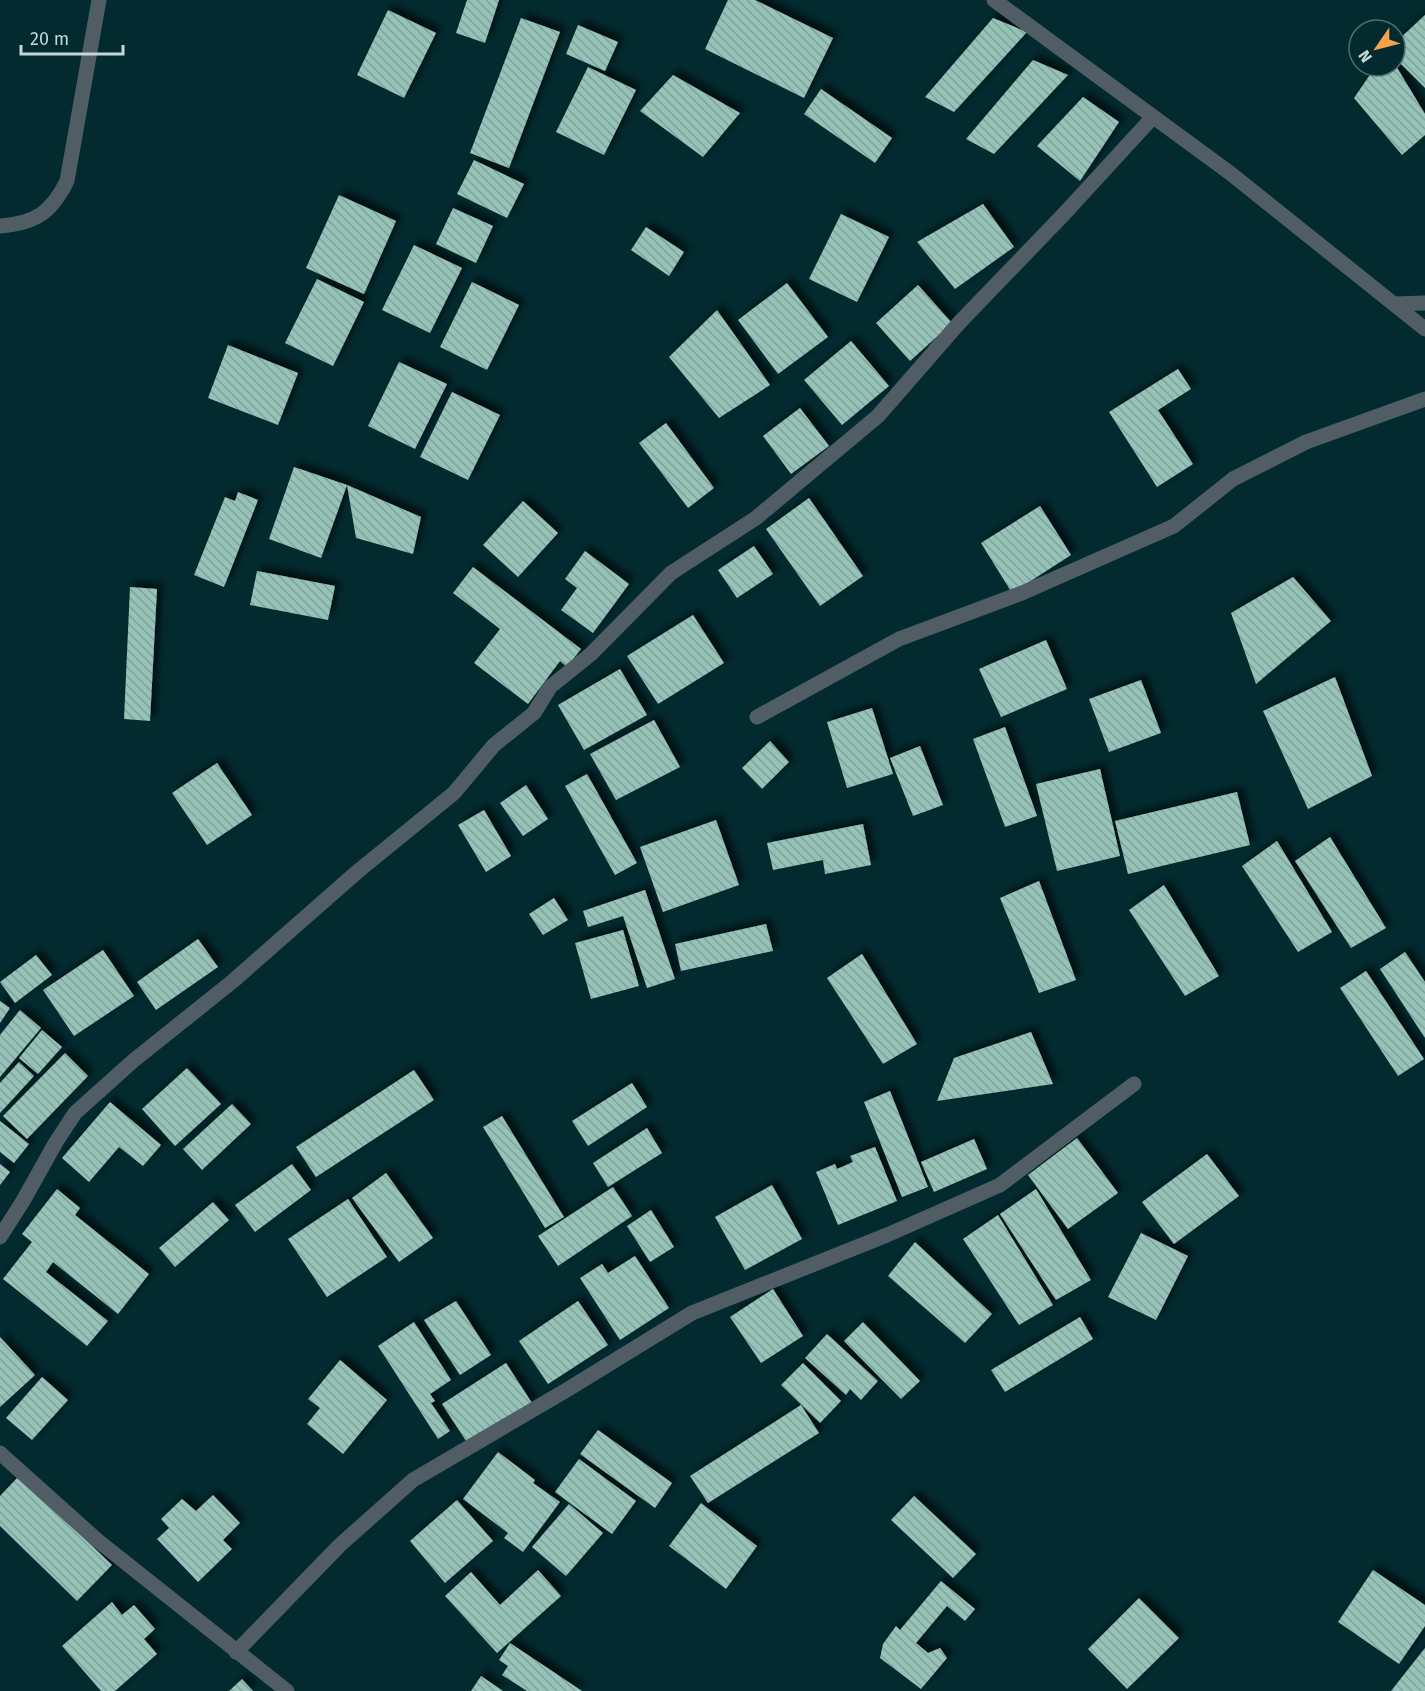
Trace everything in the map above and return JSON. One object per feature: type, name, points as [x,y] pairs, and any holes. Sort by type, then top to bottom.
[{"type":"street","points":[[0,226],[30,222],[45,213],[58,199],[67,181],[99,0]]},
{"type":"street","points":[[994,0],[1230,173],[1425,329]]},
{"type":"street","points":[[0,1237],[75,1113],[133,1061],[233,981],[357,872],[454,792],[494,745],[534,713],[550,687],[591,654],[671,573],[756,518],[878,416],[959,323],[1153,117]]},
{"type":"street","points":[[1394,304],[1425,303]]},
{"type":"street","points":[[757,717],[899,639],[1022,593],[1174,526],[1233,479],[1306,442],[1425,399]]},
{"type":"street","points":[[236,1652],[340,1545],[413,1480],[692,1314],[887,1235],[1000,1185],[1134,1084]]},
{"type":"street","points":[[0,1453],[97,1540],[287,1691]]},
{"type":"building","points":[[467,0],[499,0],[485,43],[456,33]]},
{"type":"building","points":[[728,0],[755,0],[833,38],[804,98],[705,49]]},
{"type":"building","points":[[388,10],[436,33],[404,98],[357,75]]},
{"type":"building","points":[[1425,15],[1425,88],[1407,70],[1407,32]]},
{"type":"building","points":[[521,18],[560,32],[509,168],[470,153]]},
{"type":"building","points":[[993,18],[1027,32],[954,112],[925,97]]},
{"type":"building","points":[[578,25],[618,42],[605,71],[566,54]]},
{"type":"building","points":[[1033,60],[1068,75],[994,154],[966,139]]},
{"type":"building","points":[[588,67],[636,90],[604,155],[556,132]]},
{"type":"building","points":[[673,75],[740,113],[703,157],[640,111]]},
{"type":"building","points":[[1368,78],[1403,78],[1425,114],[1425,135],[1402,155],[1354,98]]},
{"type":"building","points":[[821,89],[892,138],[875,163],[804,114]]},
{"type":"building","points":[[1083,97],[1119,122],[1080,181],[1037,146]]},
{"type":"building","points":[[474,160],[524,184],[507,218],[457,194]]},
{"type":"building","points":[[339,195],[396,221],[364,294],[306,268]]},
{"type":"building","points":[[983,204],[1014,247],[955,289],[917,242]]},
{"type":"building","points":[[453,208],[493,226],[476,263],[436,244]]},
{"type":"building","points":[[841,214],[889,237],[857,302],[809,279]]},
{"type":"building","points":[[646,227],[684,252],[669,276],[631,250]]},
{"type":"building","points":[[414,245],[462,268],[430,333],[382,310]]},
{"type":"building","points":[[317,279],[364,302],[333,366],[285,343]]},
{"type":"building","points":[[472,282],[519,305],[487,370],[440,347]]},
{"type":"building","points":[[787,283],[828,337],[778,374],[738,320]]},
{"type":"building","points":[[918,285],[952,323],[910,361],[876,323]]},
{"type":"building","points":[[717,310],[770,385],[719,418],[669,357]]},
{"type":"building","points":[[851,341],[889,386],[842,425],[804,380]]},
{"type":"building","points":[[228,345],[298,373],[278,425],[208,398]]},
{"type":"building","points":[[399,362],[447,384],[415,449],[368,426]]},
{"type":"building","points":[[1178,369],[1191,389],[1158,410],[1193,464],[1157,487],[1109,412]]},
{"type":"building","points":[[452,392],[500,415],[468,480],[420,457]]},
{"type":"building","points":[[800,408],[829,446],[791,474],[763,436]]},
{"type":"building","points":[[666,423],[714,488],[688,508],[639,443]]},
{"type":"building","points":[[294,467],[347,485],[321,558],[269,539]]},
{"type":"building","points":[[347,485],[421,517],[413,554],[356,538]]},
{"type":"building","points":[[238,492],[258,500],[224,587],[194,575],[225,497],[235,501]]},
{"type":"building","points":[[809,498],[863,576],[820,606],[766,529]]},
{"type":"building","points":[[523,501],[558,533],[518,577],[483,545]]},
{"type":"building","points":[[1040,506],[1071,555],[1012,593],[981,543]]},
{"type":"building","points":[[754,546],[773,574],[737,598],[718,570]]},
{"type":"building","points":[[585,551],[629,584],[593,633],[561,610],[577,588],[565,579]]},
{"type":"building","points":[[473,567],[581,649],[567,667],[560,661],[528,704],[474,663],[500,629],[453,593]]},
{"type":"building","points":[[257,571],[335,586],[328,620],[250,605]]},
{"type":"building","points":[[1293,577],[1331,621],[1256,684],[1231,613]]},
{"type":"building","points":[[130,587],[157,589],[150,721],[124,719]]},
{"type":"building","points":[[693,615],[724,663],[658,704],[627,656]]},
{"type":"building","points":[[1046,640],[1067,689],[1001,717],[979,669]]},
{"type":"building","points":[[620,669],[647,715],[584,750],[558,705]]},
{"type":"building","points":[[1335,677],[1372,776],[1308,809],[1263,711]]},
{"type":"building","points":[[1141,680],[1161,733],[1109,752],[1089,699]]},
{"type":"building","points":[[872,708],[893,774],[847,788],[827,722]]},
{"type":"building","points":[[654,720],[680,767],[616,800],[590,754]]},
{"type":"building","points":[[1005,727],[1037,816],[1005,827],[973,739]]},
{"type":"building","points":[[770,741],[789,762],[762,789],[742,768]]},
{"type":"building","points":[[920,746],[943,805],[913,816],[890,758]]},
{"type":"building","points":[[217,763],[252,815],[207,845],[172,793]]},
{"type":"building","points":[[1100,769],[1120,856],[1057,871],[1036,784]]},
{"type":"building","points":[[587,774],[637,863],[615,875],[565,786]]},
{"type":"building","points":[[526,785],[548,819],[523,836],[500,803]]},
{"type":"building","points":[[1237,792],[1250,845],[1128,874],[1115,821]]},
{"type":"building","points":[[484,810],[511,856],[486,872],[458,825]]},
{"type":"building","points":[[716,820],[739,885],[663,912],[640,847]]},
{"type":"building","points":[[863,824],[871,865],[825,874],[823,860],[773,870],[767,843]]},
{"type":"building","points":[[1330,837],[1386,928],[1351,948],[1295,861]]},
{"type":"building","points":[[1277,841],[1332,932],[1298,952],[1242,866]]},
{"type":"building","points":[[1039,881],[1076,980],[1039,993],[1000,898]]},
{"type":"building","points":[[1164,885],[1219,976],[1185,996],[1129,910]]},
{"type":"building","points":[[645,890],[675,979],[647,988],[623,916],[588,927],[583,911]]},
{"type":"building","points":[[554,898],[568,920],[543,935],[529,914]]},
{"type":"building","points":[[766,924],[773,951],[681,971],[675,944]]},
{"type":"building","points":[[623,930],[639,986],[591,999],[575,943]]},
{"type":"building","points":[[198,939],[218,967],[156,1010],[137,982]]},
{"type":"building","points":[[103,950],[134,996],[74,1036],[43,990]]},
{"type":"building","points":[[1405,952],[1425,982],[1425,1038],[1380,969]]},
{"type":"building","points":[[862,954],[917,1044],[883,1064],[827,978]]},
{"type":"building","points":[[36,955],[52,975],[15,1003],[0,982]]},
{"type":"building","points":[[1366,971],[1424,1059],[1398,1076],[1340,988]]},
{"type":"building","points":[[0,1001],[10,1008],[0,1023]]},
{"type":"building","points":[[20,1010],[41,1028],[0,1077],[0,1035]]},
{"type":"building","points":[[42,1030],[62,1047],[38,1074],[19,1058]]},
{"type":"building","points":[[1031,1032],[1053,1084],[937,1101],[954,1058]]},
{"type":"building","points":[[65,1053],[88,1076],[27,1139],[3,1116]]},
{"type":"building","points":[[19,1062],[34,1076],[0,1113],[0,1083]]},
{"type":"building","points":[[187,1068],[221,1104],[175,1146],[142,1109]]},
{"type":"building","points":[[414,1070],[434,1100],[316,1177],[296,1147]]},
{"type":"building","points":[[632,1083],[647,1107],[588,1146],[572,1121]]},
{"type":"building","points":[[890,1091],[928,1187],[902,1197],[864,1102]]},
{"type":"building","points":[[110,1102],[161,1145],[143,1166],[119,1147],[89,1182],[62,1158]]},
{"type":"building","points":[[232,1104],[251,1124],[202,1170],[183,1149]]},
{"type":"building","points":[[502,1116],[564,1217],[545,1228],[483,1127]]},
{"type":"building","points":[[0,1121],[29,1144],[14,1163],[0,1152]]},
{"type":"building","points":[[647,1128],[662,1153],[608,1187],[593,1163]]},
{"type":"building","points":[[1077,1138],[1118,1193],[1068,1229],[1028,1175]]},
{"type":"building","points":[[974,1139],[987,1169],[934,1192],[921,1162]]},
{"type":"building","points":[[875,1147],[897,1201],[838,1225],[816,1172],[835,1164],[837,1169],[853,1162],[850,1156]]},
{"type":"building","points":[[1207,1154],[1239,1196],[1174,1244],[1142,1202]]},
{"type":"building","points":[[0,1164],[10,1172],[0,1185]]},
{"type":"building","points":[[292,1164],[311,1190],[255,1232],[235,1205]]},
{"type":"building","points":[[386,1173],[433,1238],[399,1262],[352,1198]]},
{"type":"building","points":[[772,1185],[802,1239],[745,1270],[715,1217]]},
{"type":"building","points":[[613,1187],[632,1216],[558,1266],[538,1236]]},
{"type":"building","points":[[57,1189],[80,1208],[75,1215],[149,1274],[118,1314],[53,1262],[46,1272],[108,1321],[87,1346],[3,1279],[32,1242],[22,1234]]},
{"type":"building","points":[[1036,1189],[1091,1280],[1056,1300],[1000,1214]]},
{"type":"building","points":[[348,1199],[387,1257],[327,1297],[288,1239]]},
{"type":"building","points":[[213,1202],[229,1220],[175,1267],[159,1248]]},
{"type":"building","points":[[651,1210],[674,1247],[650,1262],[627,1226]]},
{"type":"building","points":[[998,1215],[1053,1305],[1019,1325],[963,1239]]},
{"type":"building","points":[[1141,1233],[1188,1256],[1156,1320],[1108,1297]]},
{"type":"building","points":[[915,1242],[992,1314],[965,1343],[888,1276]]},
{"type":"building","points":[[635,1256],[669,1308],[620,1340],[580,1278],[602,1264],[608,1273]]},
{"type":"building","points":[[773,1289],[803,1336],[761,1363],[730,1317]]},
{"type":"building","points":[[456,1301],[491,1355],[460,1375],[424,1320]]},
{"type":"building","points":[[578,1301],[608,1345],[548,1384],[519,1341]]},
{"type":"building","points":[[1080,1317],[1093,1339],[1005,1392],[991,1370]]},
{"type":"building","points":[[414,1322],[451,1380],[430,1394],[435,1401],[431,1403],[450,1431],[438,1439],[378,1346]]},
{"type":"building","points":[[863,1322],[920,1381],[901,1399],[844,1341]]},
{"type":"building","points":[[827,1334],[878,1381],[861,1400],[850,1389],[846,1395],[805,1358]]},
{"type":"building","points":[[0,1337],[35,1375],[0,1407]]},
{"type":"building","points":[[340,1360],[387,1400],[343,1454],[307,1424],[320,1408],[308,1399]]},
{"type":"building","points":[[506,1363],[532,1403],[468,1444],[442,1404]]},
{"type":"building","points":[[803,1363],[841,1401],[820,1423],[781,1385]]},
{"type":"building","points":[[42,1377],[68,1400],[32,1440],[6,1418]]},
{"type":"building","points":[[801,1405],[819,1433],[708,1503],[690,1476]]},
{"type":"building","points":[[598,1430],[672,1483],[655,1508],[580,1454]]},
{"type":"building","points":[[498,1452],[535,1480],[533,1483],[560,1502],[523,1552],[504,1538],[508,1533],[463,1499]]},
{"type":"building","points":[[579,1459],[636,1501],[612,1534],[555,1492]]},
{"type":"building","points":[[19,1476],[112,1565],[77,1601],[0,1526],[0,1496]]},
{"type":"building","points":[[213,1495],[240,1523],[223,1540],[232,1549],[198,1582],[157,1539],[169,1528],[161,1519],[182,1499],[196,1511]]},
{"type":"building","points":[[914,1496],[976,1554],[953,1578],[891,1520]]},
{"type":"building","points":[[457,1500],[493,1541],[445,1583],[410,1541]]},
{"type":"building","points":[[701,1503],[757,1546],[726,1589],[669,1546]]},
{"type":"building","points":[[569,1504],[603,1533],[566,1576],[532,1547]]},
{"type":"building","points":[[538,1570],[561,1596],[497,1653],[445,1596],[471,1572],[500,1605]]},
{"type":"building","points":[[1373,1570],[1425,1605],[1425,1626],[1399,1664],[1338,1622]]},
{"type":"building","points":[[941,1581],[975,1609],[965,1621],[947,1606],[916,1643],[928,1653],[940,1648],[947,1658],[921,1689],[880,1658],[883,1644],[896,1626],[900,1630]]},
{"type":"building","points":[[1139,1598],[1179,1638],[1127,1689],[1088,1649]]},
{"type":"building","points":[[112,1602],[122,1615],[134,1605],[155,1629],[144,1639],[157,1654],[115,1691],[101,1691],[62,1646]]},
{"type":"building","points":[[510,1643],[582,1691],[527,1691],[502,1675],[508,1666],[499,1660]]},
{"type":"building","points":[[1425,1648],[1425,1691],[1391,1691]]},
{"type":"building","points":[[481,1676],[503,1691],[471,1691]]},
{"type":"building","points":[[242,1679],[253,1691],[229,1691]]}]
